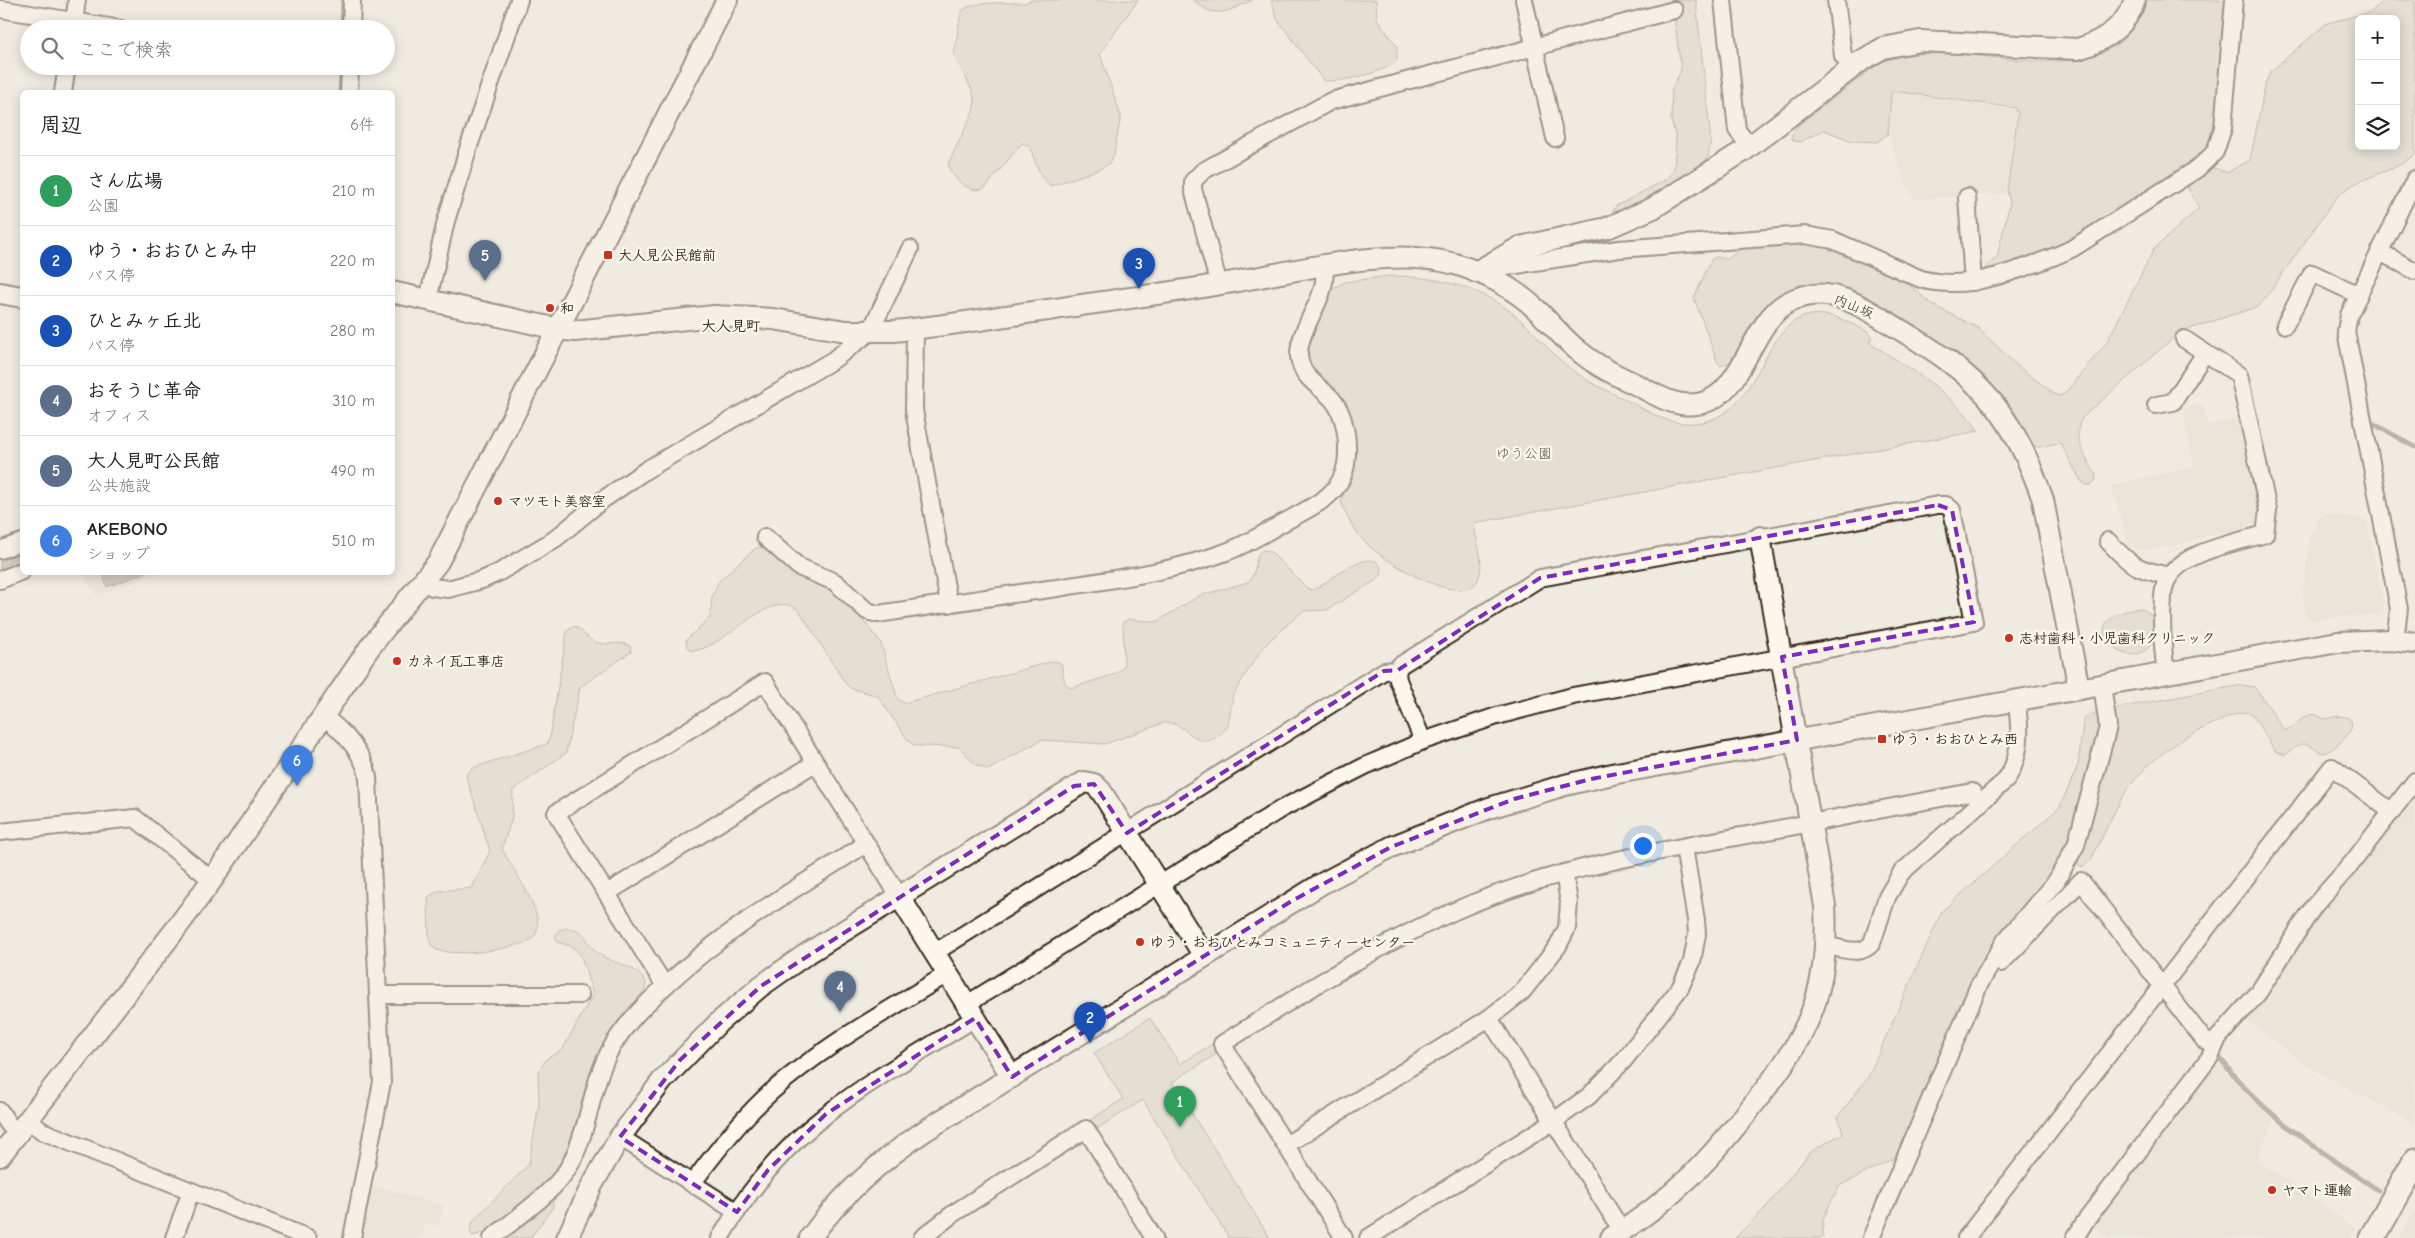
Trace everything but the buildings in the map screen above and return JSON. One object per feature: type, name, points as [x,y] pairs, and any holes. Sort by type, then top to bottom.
[{"type":"main road","points":[[2372,1238],[2415,1162]]},
{"type":"street","points":[[74,20],[77,0]]},
{"type":"street","points":[[351,20],[352,0]]},
{"type":"street","points":[[428,300],[446,221],[518,0]]},
{"type":"street","points":[[2,1150],[23,1126],[212,880],[370,647],[424,580],[447,545],[727,0]]},
{"type":"street","points":[[1524,0],[1555,138]]},
{"type":"street","points":[[1723,0],[1737,130],[1749,146]]},
{"type":"street","points":[[1836,0],[1843,56],[1852,68]]},
{"type":"street","points":[[1476,272],[1520,247],[1607,228],[1638,216],[1695,182],[1749,146],[1852,68],[1883,48],[1907,42],[2078,48],[2099,41],[2118,29],[2127,17],[2135,0]]},
{"type":"street","points":[[1476,272],[1620,249],[1805,235],[1833,240],[1921,279],[1936,283],[1973,282],[1993,278],[2064,253],[2207,161],[2220,140],[2223,128],[2234,0]]},
{"type":"street","points":[[0,9],[50,20]]},
{"type":"street","points":[[1219,285],[1193,189],[1193,181],[1197,175],[1331,101],[1674,10]]},
{"type":"street","points":[[62,90],[65,75]]},
{"type":"street","points":[[350,75],[350,90]]},
{"type":"street","points":[[2395,640],[2399,609],[2347,339],[2347,322],[2415,179]]},
{"type":"street","points":[[1967,197],[1973,282]]},
{"type":"street","points":[[424,580],[432,587],[448,589],[482,580],[498,573],[555,539],[646,470],[832,360],[870,332],[910,249]]},
{"type":"street","points":[[2380,252],[2415,272]]},
{"type":"street","name":"内山坂","points":[[395,293],[558,329],[580,331],[714,316],[773,319],[823,328],[870,332],[915,329],[1219,285],[1362,260],[1410,257],[1445,262],[1476,272],[1522,297],[1570,344],[1594,363],[1677,404],[1691,405],[1704,403],[1716,397],[1726,388],[1734,378],[1769,318],[1786,303],[1807,295],[1818,294],[1840,298],[1872,312],[1957,367],[1994,405],[2014,434],[2034,474],[2048,526],[2079,689]]},
{"type":"street","points":[[765,537],[799,567],[835,582],[872,614],[1143,575],[1207,558],[1249,541],[1320,502],[1333,493],[1342,480],[1346,464],[1345,430],[1337,406],[1309,379],[1302,368],[1299,354],[1302,341],[1326,278],[1324,266]]},
{"type":"street","points":[[2285,325],[2312,273],[2359,295]]},
{"type":"street","points":[[0,294],[20,297]]},
{"type":"street","points":[[915,329],[914,410],[949,604]]},
{"type":"street","points":[[2166,673],[2162,646],[2163,603],[2165,583],[2169,576],[2178,566],[2203,552],[2265,534],[2268,510],[2239,375],[2184,339]]},
{"type":"street","points":[[2156,405],[2173,402],[2205,353]]},
{"type":"street","points":[[720,1238],[774,1163],[826,1114],[971,1011],[1159,884],[1309,794],[1365,766],[1423,741],[1488,718],[1573,696],[1974,622],[1955,517],[1952,510],[1946,505],[1938,505],[1540,578],[1405,662],[1398,670],[1384,672],[934,953]]},
{"type":"street","points":[[1489,1018],[1554,1121],[1617,1234],[1668,1198],[1702,1167],[1725,1142],[1789,1058],[1812,1010],[1820,985],[1825,946],[1825,906],[1760,537]]},
{"type":"street","points":[[2108,541],[2134,567],[2143,571],[2169,576]]},
{"type":"street","points":[[0,550],[20,543]]},
{"type":"street","points":[[0,580],[20,572]]},
{"type":"street","points":[[810,1238],[845,1196],[886,1158],[1012,1076],[1290,902],[1344,871],[1391,848],[1464,817],[1514,800],[1591,779],[1797,740],[2338,642],[2395,640],[2415,643]]},
{"type":"street","points":[[1398,670],[1398,680],[1423,741]]},
{"type":"street","points":[[665,986],[556,813],[764,682],[1012,1076]]},
{"type":"street","points":[[1871,1238],[1979,985],[2005,941],[2057,880],[2076,845],[2108,727],[2102,685]]},
{"type":"street","points":[[1825,946],[1854,952],[1867,948],[1872,943],[1887,897],[1901,874],[2006,780],[2016,761],[2020,722],[2016,700]]},
{"type":"street","points":[[323,716],[332,723],[362,757],[367,767],[382,1082],[352,1238]]},
{"type":"street","points":[[607,893],[815,763]]},
{"type":"street","points":[[1966,1238],[2332,767],[2392,812]]},
{"type":"street","points":[[2075,1238],[2084,1223],[2210,1057],[2218,1038],[2258,993],[2314,906],[2352,863],[2415,781]]},
{"type":"street","points":[[567,1238],[592,1185],[620,1137],[644,1102],[674,1067],[739,1003],[806,955],[1084,782],[1094,784],[1101,791],[1204,956]]},
{"type":"street","points":[[1344,1238],[1222,1044],[1334,974],[1405,934],[1471,904],[1564,873],[1609,861],[1972,792],[1981,803]]},
{"type":"street","points":[[0,832],[135,818],[212,880]]},
{"type":"street","points":[[492,1238],[550,1189],[571,1165],[597,1078],[606,1057],[631,1020],[665,986],[706,950],[742,923],[866,844]]},
{"type":"street","points":[[1368,1238],[1554,1121],[1589,1096],[1614,1073],[1670,1002],[1687,976],[1694,955],[1696,934],[1684,847]]},
{"type":"street","points":[[1286,1145],[1489,1018],[1522,992],[1561,941],[1569,915],[1564,873]]},
{"type":"street","points":[[1995,959],[2001,962],[2081,881],[2204,1040],[2215,1044]]},
{"type":"street","points":[[692,1184],[744,1119],[794,1073],[818,1055],[947,974]]},
{"type":"street","points":[[379,995],[580,995]]},
{"type":"street","points":[[0,1111],[9,1125],[23,1126],[42,1131],[308,1238]]},
{"type":"street","points":[[922,1238],[954,1213],[1086,1129],[1149,1236]]},
{"type":"street","points":[[620,1137],[737,1212]]},
{"type":"street","points":[[174,1238],[190,1191]]},
{"type":"highlighted area","points":[[1938,505],[1952,510],[1974,622],[1782,657],[1797,740],[1591,779],[1514,799],[1391,847],[1290,902],[1012,1077],[975,1018],[826,1114],[768,1170],[737,1212],[620,1137],[680,1060],[761,986],[1074,786],[1094,784],[1127,833],[1384,671],[1398,670],[1540,578]]},
{"type":"shaded area","points":[[1894,91],[2017,110],[2006,193],[1913,200],[1891,145],[1888,113],[1891,94]]},
{"type":"shaded area","points":[[2203,403],[2208,425],[2241,418],[2262,511],[2259,529],[2227,538],[2226,531],[2182,544],[2140,551],[2128,543],[2111,485],[2194,467],[2182,408]]},
{"type":"shaded area","points":[[2322,513],[2367,519],[2384,608],[2380,615],[2335,617],[2312,621],[2305,616],[2303,590],[2309,540]]},
{"type":"shaded area","points":[[20,551],[20,562],[0,570],[0,559]]},
{"type":"shaded area","points":[[82,575],[155,575],[97,596]]},
{"type":"shaded area","points":[[103,575],[140,575],[107,587]]},
{"type":"shaded area","points":[[2415,790],[2415,1124],[2305,1065],[2244,1017],[2303,932]]},
{"type":"shaded area","points":[[2216,1058],[2230,1079],[2274,1120],[2256,1159],[2355,1228],[2350,1238],[2108,1238],[2090,1224]]},
{"type":"shaded area","points":[[370,1184],[444,1206],[438,1226],[426,1223],[421,1238],[359,1238]]},
{"type":"shaded area","points":[[2415,1210],[2415,1238],[2399,1238],[2401,1235]]},
{"type":"green space","points":[[1032,0],[1138,0],[1100,54],[1121,116],[1114,154],[1110,163],[1100,169],[1051,186],[1042,178],[1029,146],[1022,143],[986,187],[975,190],[958,180],[953,175],[948,164],[973,112],[975,101],[972,90],[954,55],[961,12],[966,8],[981,4],[1025,3]]},
{"type":"green space","points":[[1193,0],[1253,0],[1229,10],[1216,12],[1201,6]]},
{"type":"green space","points":[[1271,0],[1376,0],[1377,19],[1397,46],[1397,60],[1374,73],[1350,79],[1323,80],[1277,19]]},
{"type":"green space","points":[[1672,0],[1696,0],[1711,141],[1707,159],[1692,175],[1679,183],[1615,215],[1612,213],[1616,206],[1667,179],[1674,169],[1676,138],[1671,120],[1672,89],[1681,70]]},
{"type":"green space","points":[[2147,0],[2228,0],[2214,138],[2202,156],[2052,251],[1985,272],[1984,269],[1997,257],[2010,202],[2007,191],[2018,113],[2015,108],[1894,91],[1891,94],[1888,134],[1877,142],[1852,141],[1824,130],[1800,142],[1794,141],[1791,136],[1798,125],[1878,64],[1911,55],[1948,53],[2028,60],[2066,61],[2100,53],[2128,34]]},
{"type":"green space","points":[[2383,0],[2415,0],[2415,154],[2396,167],[2355,184],[2336,198],[2264,300],[2257,307],[2180,332],[2084,416],[2078,431],[2081,446],[2096,475],[2095,481],[2091,485],[2086,485],[2081,481],[2061,444],[2041,447],[2034,446],[2002,398],[1985,378],[1955,352],[1889,309],[1846,289],[1817,284],[1803,286],[1779,296],[1763,309],[1757,317],[1730,362],[1721,366],[1718,363],[1694,298],[1711,260],[1716,257],[1728,259],[1742,247],[1805,242],[1831,246],[1903,279],[1931,304],[1978,328],[2013,362],[2054,394],[2060,396],[2065,393],[2107,342],[2154,249],[2199,208],[2185,183],[2210,167],[2228,172],[2250,160],[2266,81],[2271,71],[2327,23],[2355,16],[2355,150],[2400,150],[2400,15],[2359,15],[2371,12]]},
{"type":"green space","name":"ゆう公園","points":[[1389,276],[1426,278],[1462,286],[1495,301],[1525,324],[1559,359],[1578,374],[1663,419],[1675,422],[1710,420],[1734,405],[1752,382],[1782,333],[1802,317],[1830,316],[1869,333],[1873,337],[1869,343],[1929,381],[1968,417],[1979,431],[1474,523],[1481,564],[1479,577],[1471,587],[1459,590],[1443,587],[1406,571],[1376,552],[1351,524],[1341,501],[1354,466],[1353,428],[1309,365],[1307,354],[1332,289],[1345,282]]},
{"type":"green space","points":[[763,547],[801,577],[831,589],[857,613],[881,643],[896,694],[899,700],[905,703],[1053,661],[1061,663],[1065,683],[1071,688],[1115,674],[1124,667],[1123,622],[1128,619],[1156,622],[1199,596],[1248,582],[1252,577],[1260,551],[1271,552],[1307,588],[1312,590],[1342,571],[1364,561],[1372,560],[1379,564],[1382,573],[1378,579],[1327,610],[1303,611],[1269,641],[1257,656],[1233,695],[1228,726],[1209,741],[1194,737],[1173,723],[1164,723],[1105,744],[1041,740],[988,770],[976,765],[959,747],[913,745],[878,696],[850,688],[845,683],[802,615],[794,607],[783,605],[770,608],[757,614],[716,642],[691,651],[687,647],[686,640],[710,617],[712,596],[719,581],[756,548]]},
{"type":"green space","points":[[2140,608],[2150,615],[2155,624],[2156,634],[2152,643],[2145,650],[2136,654],[2125,654],[2114,647],[2107,639],[2104,632],[2105,626],[2116,615]]},
{"type":"green space","points":[[574,626],[594,642],[601,644],[626,644],[630,646],[631,652],[580,687],[566,753],[513,790],[512,818],[502,848],[533,906],[537,919],[537,930],[533,938],[528,942],[499,949],[463,953],[436,950],[429,938],[428,897],[438,891],[472,888],[490,851],[466,776],[475,767],[547,744],[550,736],[567,631]]},
{"type":"green space","points":[[2242,685],[2254,687],[2258,691],[2284,730],[2311,714],[2325,719],[2340,716],[2349,718],[2352,725],[2350,731],[2339,744],[2325,753],[2303,744],[2285,755],[2275,751],[2251,713],[2246,712],[2228,717],[2190,735],[2167,750],[2136,778],[2118,806],[2091,860],[2083,867],[2080,866],[2077,863],[2078,857],[2113,741],[2114,713],[2117,708]]},
{"type":"green space","points":[[2093,713],[2101,721],[2070,843],[2051,876],[1999,937],[1897,1157],[1839,1186],[1823,1219],[1823,1238],[1735,1238],[1767,1206],[1810,1152],[1843,1133],[1838,1117],[1868,1077],[1942,911],[2060,807],[2078,765],[2083,723],[2086,716]]},
{"type":"green space","points":[[566,928],[583,934],[594,950],[605,958],[631,968],[646,982],[645,990],[611,1033],[599,1054],[590,1076],[564,1161],[545,1183],[486,1232],[473,1236],[470,1231],[473,1221],[529,1164],[539,1104],[538,1073],[546,1059],[563,1049],[593,994],[581,956],[573,947],[557,942],[555,936],[559,930]]},
{"type":"green space","points":[[1150,1018],[1180,1064],[1214,1043],[1220,1052],[1172,1082],[1270,1238],[1229,1238],[1143,1100],[1095,1130],[1089,1121],[1123,1099],[1094,1053]]},
{"type":"green space","points":[[550,1201],[553,1201],[553,1207],[530,1238],[504,1238]]},
{"type":"waterway","points":[[342,20],[343,0]]},
{"type":"waterway","points":[[340,90],[341,76]]},
{"type":"waterway","points":[[2374,424],[2415,447]]},
{"type":"waterway","points":[[2220,1058],[2236,1078],[2273,1115],[2378,1190]]},
{"type":"place","name":"大人見公民館前","points":[[608,255]]},
{"type":"place","name":"大人見町公民館","points":[[485,281]]},
{"type":"place","name":"ひとみヶ丘北","points":[[1139,289]]},
{"type":"place","name":"和","points":[[550,308]]},
{"type":"place","name":"マツモト美容室","points":[[498,501]]},
{"type":"place","name":"志村歯科・小児歯科クリニック","points":[[2009,638]]},
{"type":"place","name":"カネイ瓦工事店","points":[[397,661]]},
{"type":"place","name":"ゆう・おおひとみ西","points":[[1882,739]]},
{"type":"place","name":"AKEBONO","points":[[297,786]]},
{"type":"place","name":"ゆう・おおひとみコミュニティーセンター","points":[[1140,942]]},
{"type":"place","name":"おそうじ革命","points":[[840,1012]]},
{"type":"place","name":"ゆう・おおひとみ中","points":[[1090,1043]]},
{"type":"place","name":"さん広場","points":[[1180,1127]]},
{"type":"place","name":"ヤマト運輸","points":[[2272,1190]]},
{"type":"district","name":"大人見町","points":[[731,326]]}]
